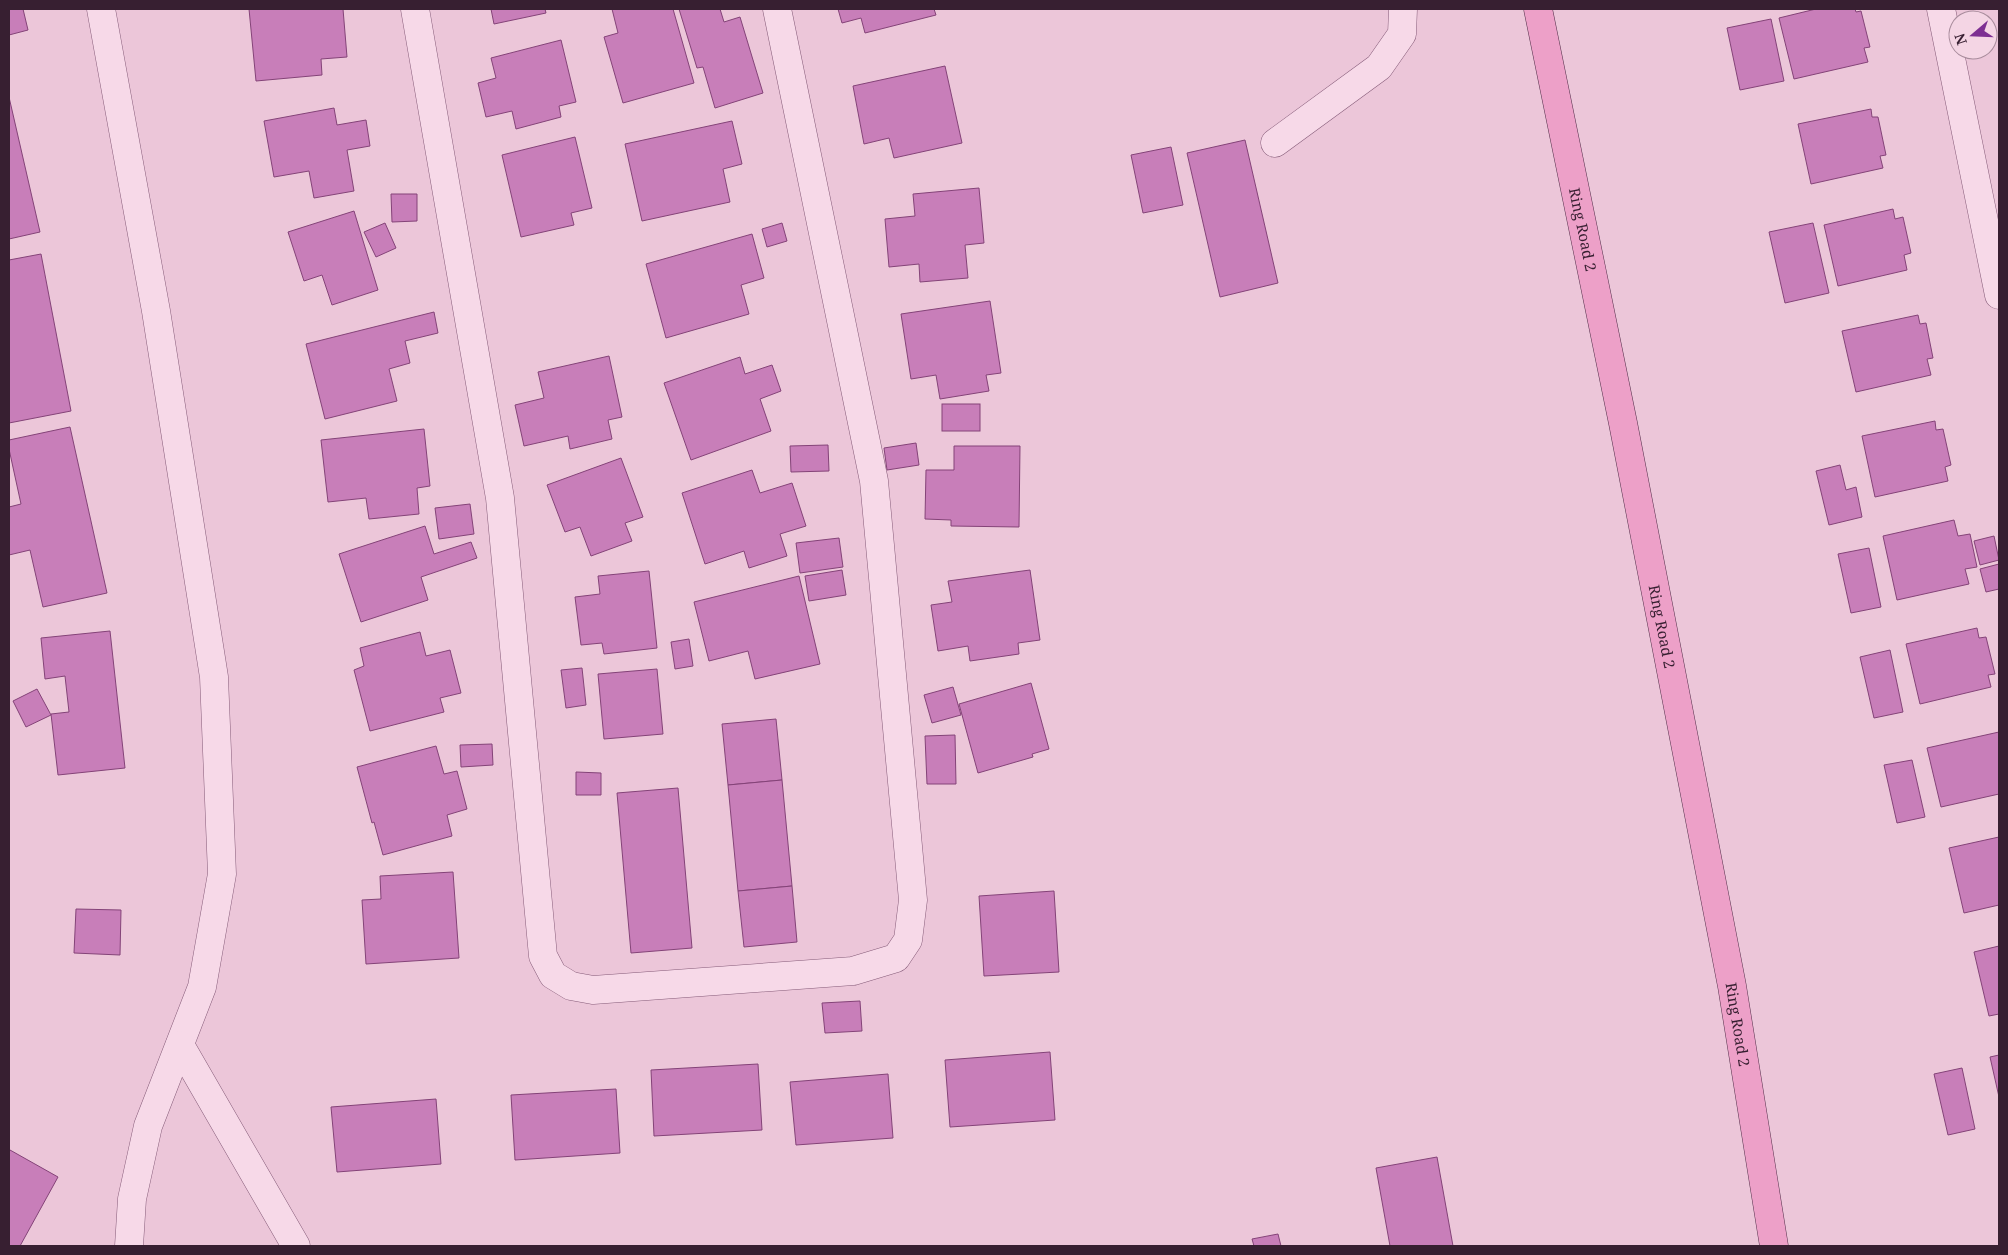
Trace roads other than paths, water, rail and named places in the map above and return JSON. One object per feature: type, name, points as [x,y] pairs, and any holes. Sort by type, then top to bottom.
[{"type":"main road","name":"Ring Road 2","points":[[1538,9],[1623,423],[1732,986],[1774,1246]]},
{"type":"street","points":[[101,9],[156,311],[214,677],[222,874],[202,987],[148,1126],[132,1200],[129,1246]]},
{"type":"street","points":[[415,9],[500,498],[543,956],[553,975],[571,986],[593,990],[853,971],[896,958],[908,940],[913,900],[874,481],[777,9]]},
{"type":"street","points":[[1275,143],[1379,68],[1402,34],[1404,9]]},
{"type":"street","points":[[1941,9],[1999,295]]},
{"type":"street","points":[[180,1045],[296,1246]]}]
